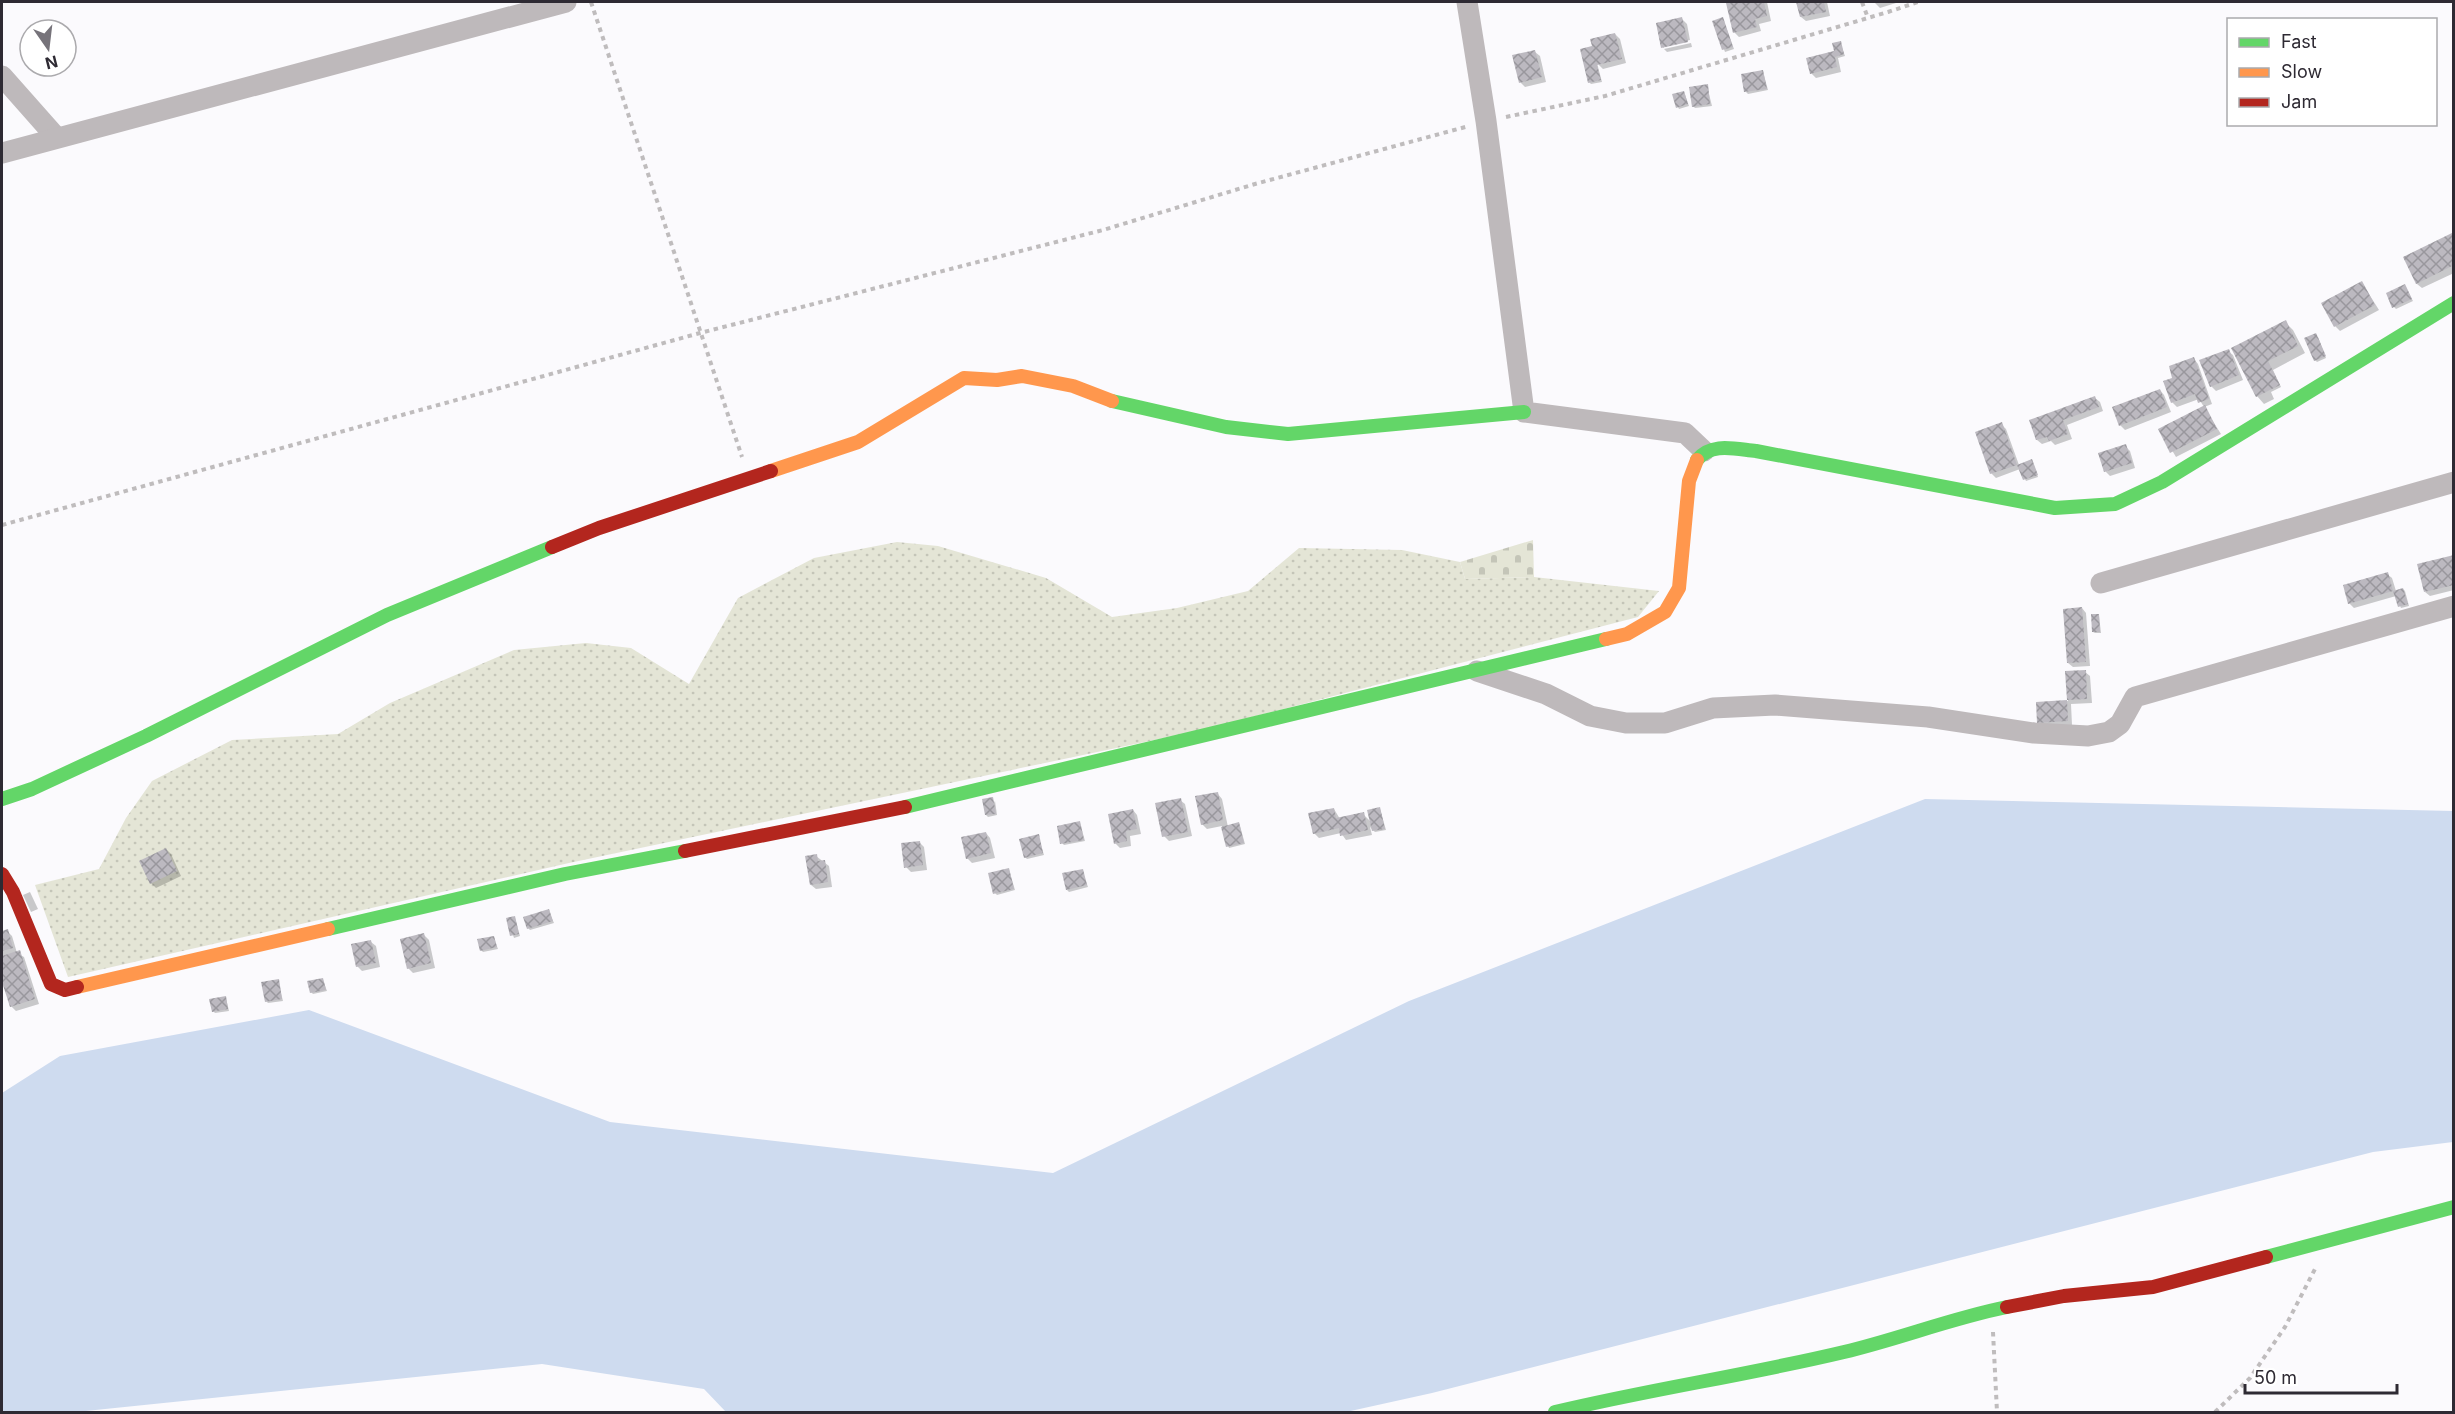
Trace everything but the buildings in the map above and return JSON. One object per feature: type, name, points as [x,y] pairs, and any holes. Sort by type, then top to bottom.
[{"type":"main road","points":[[2,874],[12,892],[51,984],[65,990],[565,874],[938,801],[1627,634],[1665,612],[1679,588],[1689,481],[1695,462],[1704,451],[1718,448],[1756,451],[2055,508],[2115,504],[2162,482],[2454,303]]},
{"type":"main road","points":[[2,799],[32,789],[146,736],[387,615],[599,528],[858,442],[964,378],[997,380],[1022,376],[1073,386],[1118,404],[1226,427],[1288,434],[1524,412]]},
{"type":"main road","points":[[1555,1413],[1618,1397],[1764,1371],[1861,1349],[1991,1310],[2064,1296],[2153,1287],[2454,1207]]},
{"type":"street","points":[[2,153],[566,2]]},
{"type":"street","points":[[1467,2],[1486,121],[1524,412],[1685,434],[1704,451]]},
{"type":"street","points":[[2,76],[56,137]]},
{"type":"street","points":[[2101,583],[2454,482]]},
{"type":"street","points":[[1477,671],[1546,694],[1590,716],[1626,723],[1665,723],[1713,708],[1775,705],[1928,717],[2034,733],[2088,736],[2109,732],[2120,724],[2135,697],[2454,606]]},
{"type":"path","points":[[591,2],[749,478]]},
{"type":"path","points":[[1862,2],[1868,18]]},
{"type":"path","points":[[2,525],[700,333],[1103,230],[1255,184],[1486,121],[1605,96],[1917,2]]},
{"type":"path","points":[[2215,1413],[2250,1378],[2284,1327],[2315,1268]]},
{"type":"path","points":[[1991,1310],[1997,1413]]},
{"type":"green space","points":[[1533,540],[1534,577],[1465,579],[1460,562]]},
{"type":"green space","points":[[897,542],[938,546],[1046,578],[1112,617],[1177,608],[1248,591],[1299,548],[1402,550],[1460,562],[1465,579],[1534,577],[1659,591],[1638,617],[1202,730],[569,863],[68,977],[35,885],[99,869],[126,818],[152,781],[232,740],[338,734],[390,703],[514,650],[586,643],[631,648],[689,684],[738,598],[814,558]]},
{"type":"water","points":[[1925,799],[2453,811],[2453,1142],[2373,1152],[1432,1393],[1346,1412],[726,1412],[704,1389],[542,1364],[76,1412],[2,1412],[2,1093],[60,1056],[309,1010],[610,1122],[1053,1173],[1409,1001]]},
{"type":"traffic: fast","points":[[1697,460],[1703,454],[1716,449],[1740,449],[2055,508],[2115,504],[2162,482],[2454,303]]},
{"type":"traffic: fast","points":[[1112,401],[1226,427],[1288,434],[1524,412]]},
{"type":"traffic: fast","points":[[2,799],[32,789],[146,736],[387,615],[552,547]]},
{"type":"traffic: fast","points":[[905,807],[1606,639]]},
{"type":"traffic: fast","points":[[328,929],[565,874],[685,851]]},
{"type":"traffic: fast","points":[[2266,1257],[2454,1207]]},
{"type":"traffic: fast","points":[[1555,1412],[1844,1352],[2007,1307]]},
{"type":"traffic: slow","points":[[771,471],[858,442],[964,378],[997,380],[1022,376],[1073,386],[1112,401]]},
{"type":"traffic: slow","points":[[1606,639],[1627,634],[1665,612],[1679,588],[1689,481],[1697,460]]},
{"type":"traffic: slow","points":[[77,987],[328,929]]},
{"type":"traffic: jam","points":[[552,547],[599,528],[771,471]]},
{"type":"traffic: jam","points":[[685,851],[905,807]]},
{"type":"traffic: jam","points":[[2,874],[13,892],[51,984],[65,990],[77,987]]},
{"type":"traffic: jam","points":[[2007,1307],[2064,1296],[2153,1287],[2266,1257]]}]
